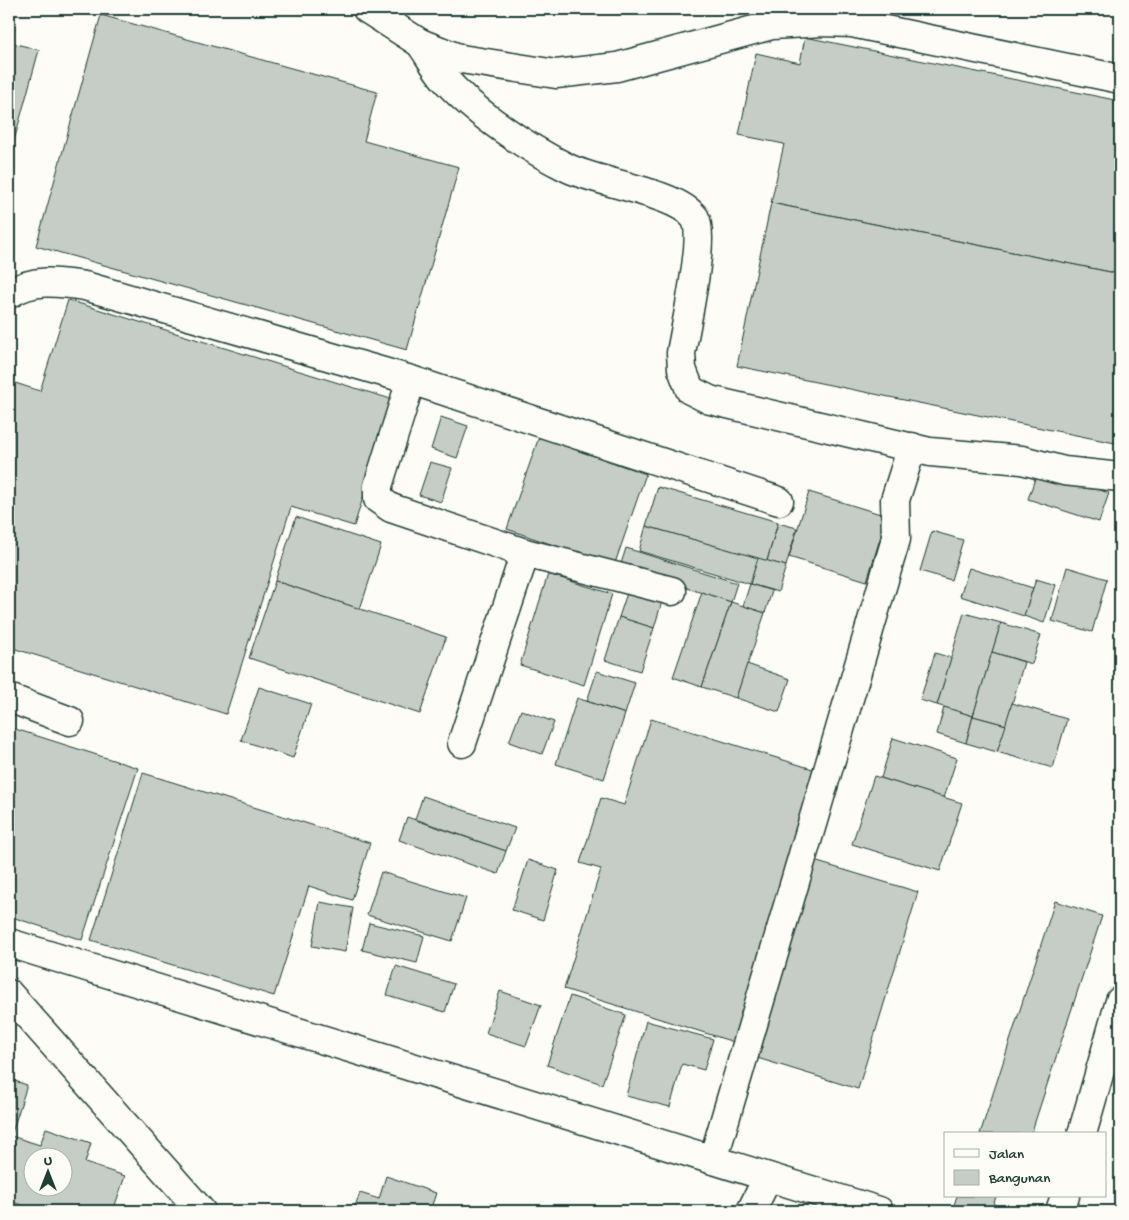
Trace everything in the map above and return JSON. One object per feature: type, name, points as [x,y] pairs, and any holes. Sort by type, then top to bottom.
[{"type":"lane","points":[[367,9],[420,43],[461,59],[556,74],[617,67],[772,25],[823,22],[852,24],[1120,79]]},
{"type":"lane","points":[[420,43],[444,78],[476,108],[534,150],[568,168],[681,205],[696,219],[700,240],[681,353],[682,369],[690,390],[710,400],[930,452],[1022,460],[1064,471],[1120,477]]},
{"type":"lane","points":[[9,294],[16,289],[46,281],[85,286],[411,380],[779,501]]},
{"type":"lane","points":[[411,380],[378,486],[378,498],[392,508],[525,553],[672,592]]},
{"type":"lane","points":[[712,1160],[896,539],[895,500],[912,447]]},
{"type":"lane","points":[[462,743],[525,553]]},
{"type":"lane","points":[[9,698],[70,721]]},
{"type":"lane","points":[[9,942],[879,1211]]},
{"type":"lane","points":[[9,994],[201,1211]]},
{"type":"lane","points":[[1083,1132],[1120,1001]]},
{"type":"lane","points":[[751,1211],[768,1177]]},
{"type":"lane","points":[[1060,1211],[1064,1198]]},
{"type":"building","points":[[101,15],[377,92],[364,141],[459,167],[407,350],[36,246]]},
{"type":"building","points":[[805,37],[1120,101],[1120,274],[771,203],[784,144],[739,135],[756,53],[800,63]]},
{"type":"building","points":[[9,42],[39,50],[9,159]]},
{"type":"building","points":[[771,203],[1120,274],[1120,444],[737,366]]},
{"type":"building","points":[[68,300],[394,400],[354,526],[291,507],[226,714],[9,647],[9,381],[40,391]]},
{"type":"building","points":[[441,417],[468,426],[457,458],[431,449]]},
{"type":"building","points":[[539,437],[646,474],[614,566],[507,529]]},
{"type":"building","points":[[430,462],[452,468],[441,502],[419,495]]},
{"type":"building","points":[[1038,470],[1109,493],[1099,522],[1028,499]]},
{"type":"building","points":[[658,487],[778,522],[767,561],[646,526]]},
{"type":"building","points":[[809,492],[887,516],[867,581],[789,557]]},
{"type":"building","points":[[296,517],[381,545],[360,609],[275,581]]},
{"type":"building","points":[[778,523],[797,528],[786,566],[767,561]]},
{"type":"building","points":[[646,526],[758,558],[750,584],[639,551]]},
{"type":"building","points":[[932,531],[963,540],[951,580],[920,571]]},
{"type":"building","points":[[626,548],[737,583],[731,602],[620,567]]},
{"type":"building","points":[[758,558],[786,566],[778,592],[750,584]]},
{"type":"building","points":[[1067,567],[1107,579],[1092,632],[1052,621]]},
{"type":"building","points":[[969,568],[1033,588],[1024,616],[960,596]]},
{"type":"building","points":[[548,574],[612,594],[584,685],[520,665]]},
{"type":"building","points":[[1036,579],[1056,585],[1044,623],[1024,616]]},
{"type":"building","points":[[275,581],[446,637],[420,714],[249,658]]},
{"type":"building","points":[[750,584],[772,591],[765,613],[743,606]]},
{"type":"building","points":[[629,587],[663,598],[654,628],[619,617]]},
{"type":"building","points":[[702,592],[731,602],[702,687],[673,677]]},
{"type":"building","points":[[731,602],[765,613],[736,698],[702,687]]},
{"type":"building","points":[[964,613],[1001,623],[973,716],[937,705]]},
{"type":"building","points":[[619,617],[654,628],[640,671],[605,660]]},
{"type":"building","points":[[1001,623],[1041,635],[1032,664],[992,652]]},
{"type":"building","points":[[992,652],[1024,662],[1006,725],[973,716]]},
{"type":"building","points":[[935,653],[951,658],[937,705],[920,700]]},
{"type":"building","points":[[747,664],[790,679],[779,712],[736,698]]},
{"type":"building","points":[[597,671],[635,683],[625,714],[587,701]]},
{"type":"building","points":[[259,687],[311,704],[293,758],[241,740]]},
{"type":"building","points":[[577,698],[625,714],[604,779],[556,764]]},
{"type":"building","points":[[1012,703],[1067,719],[1053,768],[997,752]]},
{"type":"building","points":[[944,707],[973,716],[966,743],[937,734]]},
{"type":"building","points":[[521,710],[554,722],[542,754],[509,742]]},
{"type":"building","points":[[973,716],[1006,725],[997,752],[966,743]]},
{"type":"building","points":[[651,719],[819,771],[734,1042],[564,989],[601,869],[580,863],[601,798],[624,805]]},
{"type":"building","points":[[9,727],[138,768],[82,940],[9,916]]},
{"type":"building","points":[[893,738],[957,758],[944,798],[881,778]]},
{"type":"building","points":[[143,773],[370,843],[352,900],[309,886],[274,996],[91,940]]},
{"type":"building","points":[[874,776],[962,803],[940,871],[852,844]]},
{"type":"building","points":[[423,796],[515,828],[506,851],[415,819]]},
{"type":"building","points":[[407,817],[506,851],[498,874],[399,840]]},
{"type":"building","points":[[528,860],[558,870],[543,920],[512,910]]},
{"type":"building","points":[[814,861],[918,892],[858,1089],[754,1057]]},
{"type":"building","points":[[381,872],[466,898],[452,941],[367,915]]},
{"type":"building","points":[[1055,901],[1102,916],[1032,1132],[981,1132]]},
{"type":"building","points":[[320,902],[353,908],[345,952],[312,946]]},
{"type":"building","points":[[369,923],[424,936],[417,963],[362,950]]},
{"type":"building","points":[[396,966],[454,984],[445,1012],[387,995]]},
{"type":"building","points":[[500,991],[541,1005],[526,1046],[486,1033]]},
{"type":"building","points":[[570,996],[626,1015],[602,1084],[547,1065]]},
{"type":"building","points":[[646,1021],[713,1039],[704,1070],[682,1064],[670,1107],[626,1096]]},
{"type":"building","points":[[9,1079],[27,1085],[11,1136],[40,1145],[46,1128],[91,1143],[85,1163],[125,1176],[113,1211],[40,1211],[9,1201]]},
{"type":"building","points":[[386,1176],[436,1193],[430,1211],[353,1211],[360,1193],[379,1199]]},
{"type":"building","points":[[956,1198],[995,1198],[992,1211],[952,1211]]}]
